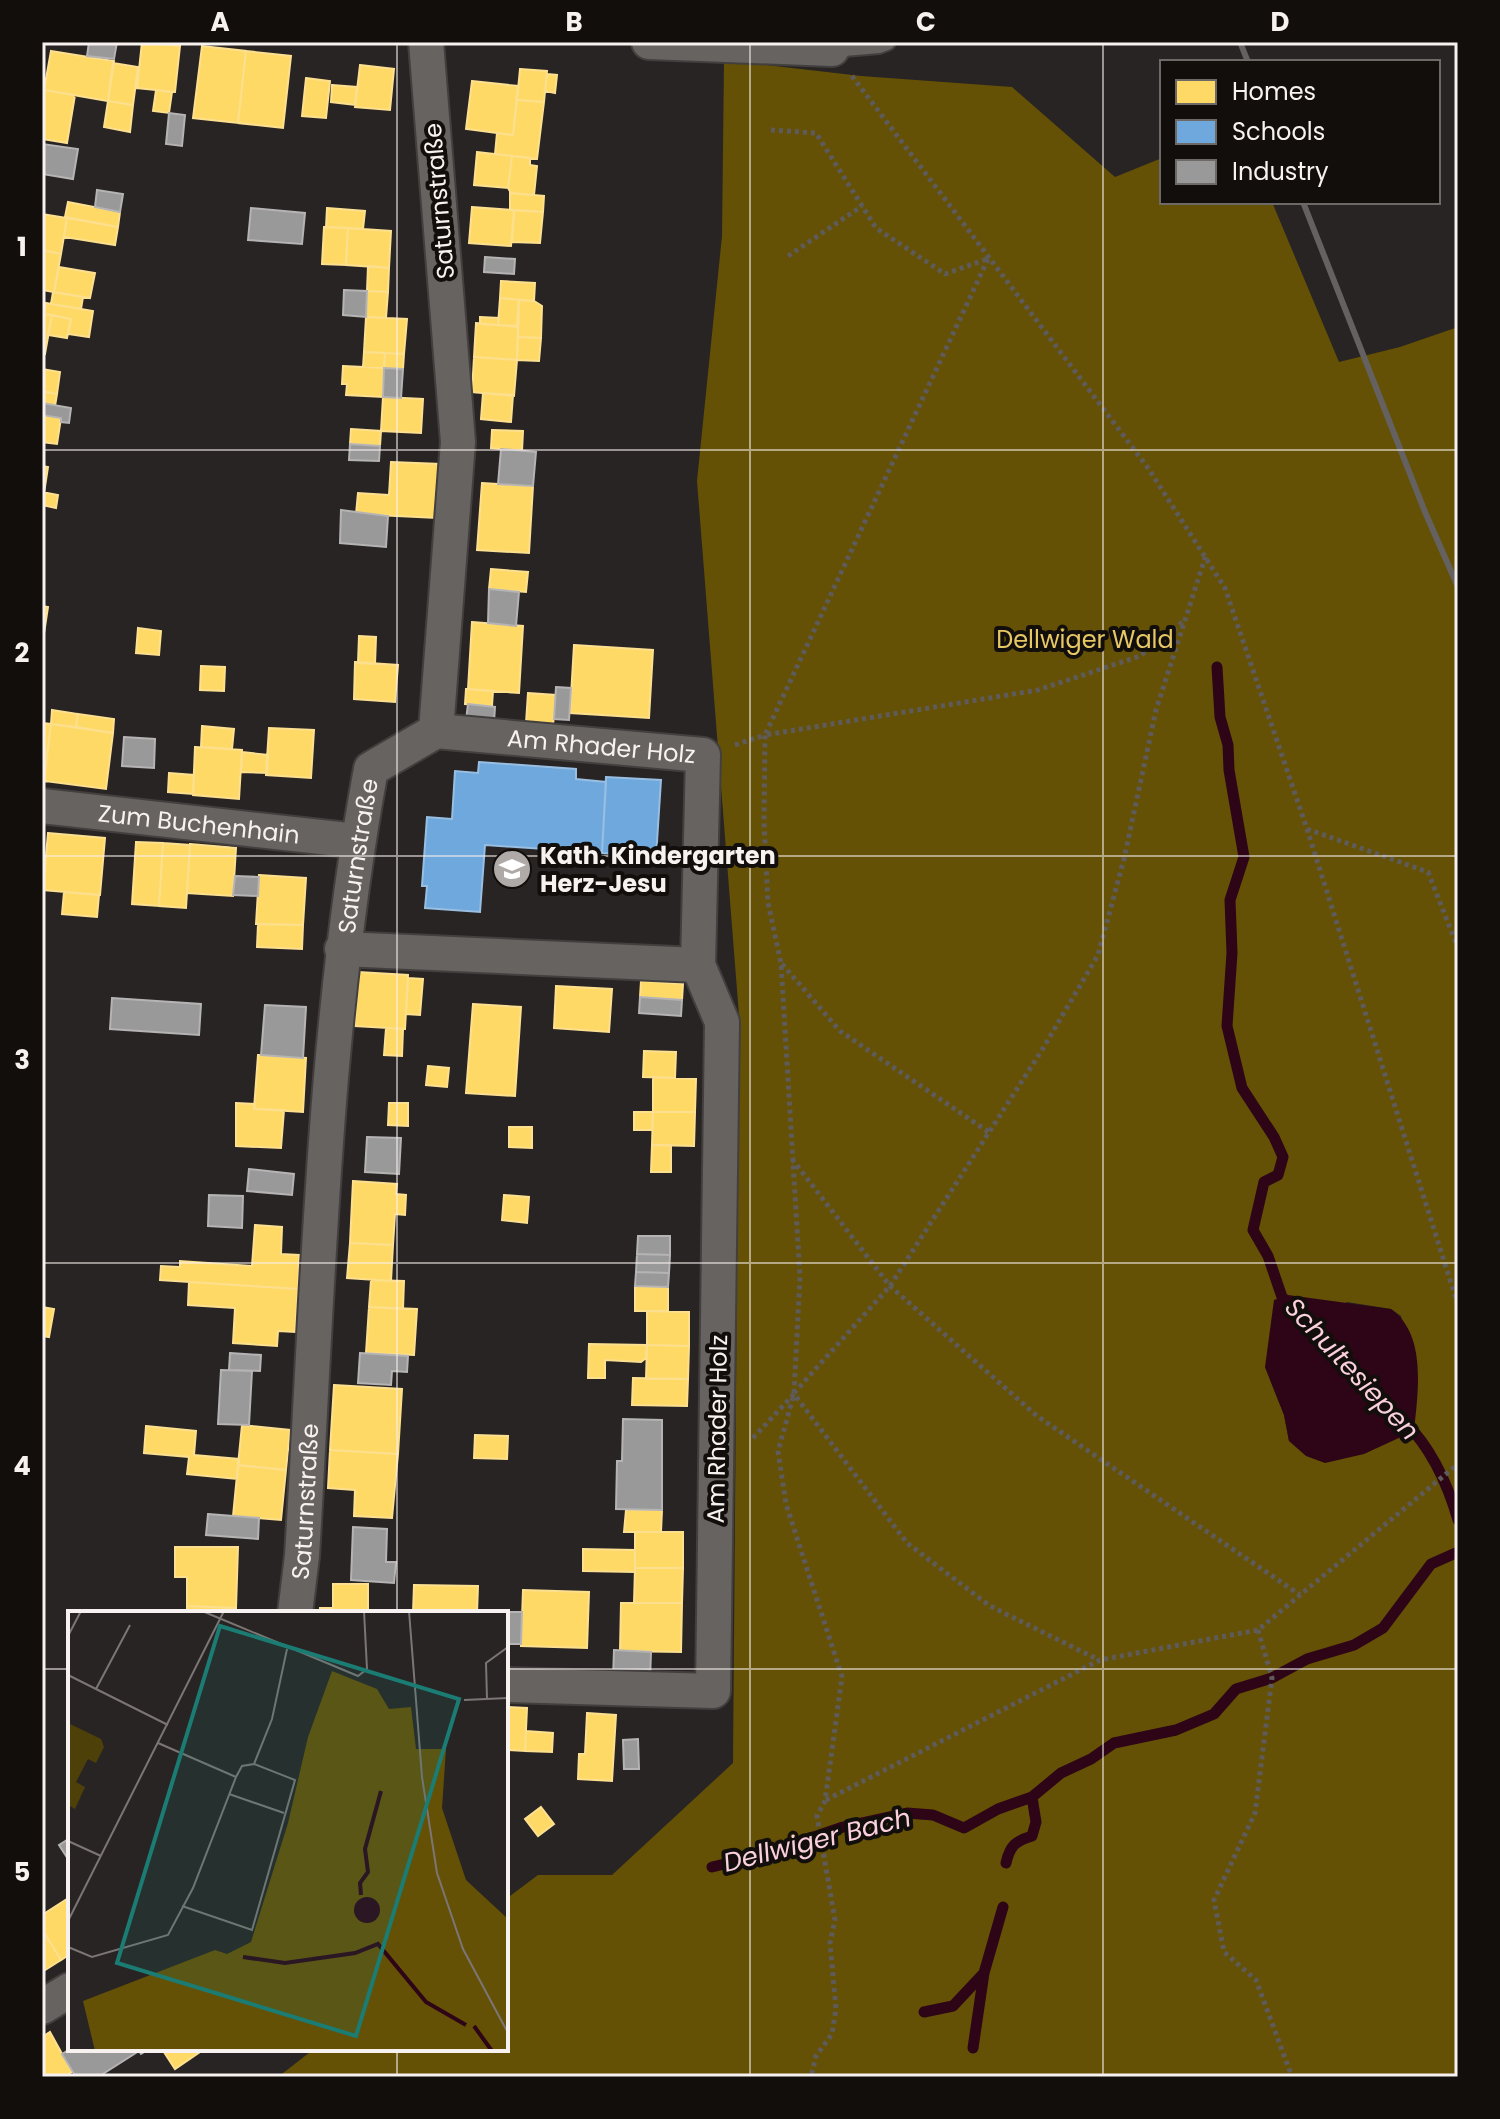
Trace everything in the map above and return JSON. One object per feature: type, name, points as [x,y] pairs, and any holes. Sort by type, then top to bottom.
[{"type":"street","name":"Saturnstraße","points":[[295,1611],[302,1556],[342,949],[357,841],[371,769],[436,731],[458,442],[426,42]]},
{"type":"street","points":[[649,42],[832,49]]},
{"type":"street","name":"Am Rhader Holz","points":[[436,731],[703,755],[698,965],[722,1022],[713,1691],[508,1685]]},
{"type":"street","name":"Zum Buchenhain","points":[[42,806],[357,841]]},
{"type":"street","points":[[342,949],[698,965]]},
{"type":"street","points":[[42,2007],[68,1991]]},
{"type":"lane","points":[[832,49],[887,42]]},
{"type":"path","points":[[832,49],[1148,468],[1225,588],[1307,829],[1458,1305]]},
{"type":"path","points":[[771,130],[816,133],[876,228],[945,274],[988,259]]},
{"type":"path","points":[[788,256],[862,206]]},
{"type":"path","points":[[811,2077],[816,2056],[832,2034],[836,2009],[830,1943],[835,1920],[817,1816],[825,1801],[842,1677],[786,1504],[778,1451],[794,1394],[800,1277],[781,963],[768,903],[764,823],[765,735],[988,259]]},
{"type":"path","points":[[717,1477],[890,1286],[990,1133],[1098,955],[1124,859],[1156,710],[1206,555]]},
{"type":"path","points":[[703,755],[765,735],[1038,690],[1140,656],[1184,621]]},
{"type":"path","points":[[1307,829],[1428,872],[1458,948]]},
{"type":"path","points":[[781,963],[840,1031],[990,1133]]},
{"type":"path","points":[[792,1158],[890,1286],[1037,1416],[1300,1595]]},
{"type":"path","points":[[794,1394],[907,1543],[990,1606],[1100,1660]]},
{"type":"path","points":[[825,1801],[1100,1660],[1258,1630],[1457,1465]]},
{"type":"path","points":[[1258,1630],[1272,1678],[1255,1813],[1214,1900],[1224,1952],[1256,1980],[1292,2077]]},
{"type":"green space","name":"Dellwiger Wald","points":[[724,60],[861,76],[1012,87],[1115,177],[1160,159],[1160,204],[1273,204],[1339,362],[1400,347],[1458,327],[1458,2077],[278,2077],[311,2051],[508,2051],[508,1898],[538,1875],[612,1875],[733,1763],[739,1015],[697,481],[722,236]],"holes":[[[1347,1302],[1391,1309],[1401,1316],[1417,1367],[1414,1431],[1289,1441],[1284,1415],[1265,1367]]]},
{"type":"water","points":[[1288,1295],[1391,1309],[1402,1320],[1410,1333],[1418,1365],[1414,1431],[1364,1454],[1325,1463],[1306,1456],[1289,1441],[1284,1415],[1265,1367],[1274,1300]]},
{"type":"building: Homes","points":[[142,42],[180,46],[175,92],[137,88]]},
{"type":"building: Homes","points":[[202,46],[246,51],[238,123],[193,118]]},
{"type":"building: Homes","points":[[51,51],[114,61],[108,101],[44,90]]},
{"type":"building: Homes","points":[[246,51],[291,56],[283,128],[238,123]]},
{"type":"building: Homes","points":[[113,63],[138,67],[133,105],[108,101]]},
{"type":"building: Homes","points":[[360,65],[394,69],[390,110],[355,107]]},
{"type":"building: Homes","points":[[520,69],[547,71],[544,102],[517,100]]},
{"type":"building: Homes","points":[[547,74],[557,75],[555,93],[545,91]]},
{"type":"building: Homes","points":[[306,78],[330,81],[326,118],[302,116]]},
{"type":"building: Homes","points":[[472,81],[518,86],[513,135],[466,129]]},
{"type":"building: Homes","points":[[332,85],[357,87],[355,105],[331,102]]},
{"type":"building: Homes","points":[[44,90],[75,95],[67,143],[42,139]]},
{"type":"building: Homes","points":[[156,90],[172,92],[169,113],[153,111]]},
{"type":"building: Homes","points":[[517,100],[544,102],[537,159],[495,154],[497,133],[513,135]]},
{"type":"building: Homes","points":[[108,101],[133,105],[130,132],[104,127]]},
{"type":"building: Homes","points":[[477,152],[512,156],[508,188],[474,185]]},
{"type":"building: Homes","points":[[512,156],[530,158],[530,165],[537,166],[534,195],[511,193],[508,188]]},
{"type":"building: Homes","points":[[510,193],[544,196],[543,212],[510,210]]},
{"type":"building: Homes","points":[[68,202],[120,212],[118,227],[65,217]]},
{"type":"building: Homes","points":[[472,207],[514,210],[511,246],[469,243]]},
{"type":"building: Homes","points":[[327,208],[365,211],[363,229],[326,227]]},
{"type":"building: Homes","points":[[514,210],[543,212],[540,243],[512,242]]},
{"type":"building: Homes","points":[[42,214],[67,218],[61,254],[42,250]]},
{"type":"building: Homes","points":[[67,218],[118,227],[115,245],[64,237]]},
{"type":"building: Homes","points":[[324,227],[348,228],[346,265],[322,264]]},
{"type":"building: Homes","points":[[348,228],[391,231],[389,268],[346,265]]},
{"type":"building: Homes","points":[[42,250],[61,254],[54,292],[42,290]]},
{"type":"building: Homes","points":[[368,266],[389,268],[388,292],[367,291]]},
{"type":"building: Homes","points":[[59,267],[95,273],[90,298],[54,292]]},
{"type":"building: Homes","points":[[501,281],[535,283],[534,301],[500,298]]},
{"type":"building: Homes","points":[[367,291],[388,292],[386,318],[366,317]]},
{"type":"building: Homes","points":[[53,292],[83,297],[81,309],[51,304]]},
{"type":"building: Homes","points":[[500,298],[519,300],[517,326],[498,325]]},
{"type":"building: Homes","points":[[519,300],[534,301],[542,306],[541,338],[518,337]]},
{"type":"building: Homes","points":[[46,303],[93,311],[89,337],[68,334],[71,319],[44,314]]},
{"type":"building: Homes","points":[[42,314],[52,315],[45,354],[42,353]]},
{"type":"building: Homes","points":[[52,315],[71,319],[67,338],[48,335]]},
{"type":"building: Homes","points":[[366,317],[407,319],[404,354],[364,352]]},
{"type":"building: Homes","points":[[480,317],[499,318],[498,325],[480,324]]},
{"type":"building: Homes","points":[[476,323],[518,327],[517,360],[474,357]]},
{"type":"building: Homes","points":[[518,337],[541,338],[539,361],[517,360]]},
{"type":"building: Homes","points":[[364,352],[385,353],[384,368],[363,367]]},
{"type":"building: Homes","points":[[385,353],[404,354],[403,369],[384,368]]},
{"type":"building: Homes","points":[[474,357],[517,360],[514,396],[472,392]]},
{"type":"building: Homes","points":[[343,366],[384,368],[383,397],[346,395],[347,384],[342,384]]},
{"type":"building: Homes","points":[[42,369],[60,372],[57,394],[42,391]]},
{"type":"building: Homes","points":[[44,392],[57,394],[55,406],[42,403]]},
{"type":"building: Homes","points":[[483,393],[513,395],[511,422],[481,419]]},
{"type":"building: Homes","points":[[383,397],[423,399],[421,433],[381,431]]},
{"type":"building: Homes","points":[[42,415],[61,418],[57,444],[42,442]]},
{"type":"building: Homes","points":[[351,429],[381,431],[380,446],[350,444]]},
{"type":"building: Homes","points":[[492,430],[523,431],[522,451],[491,448]]},
{"type":"building: Homes","points":[[391,462],[441,464],[437,518],[356,514],[358,493],[389,495]]},
{"type":"building: Homes","points":[[42,466],[48,467],[44,493],[42,492]]},
{"type":"building: Homes","points":[[482,483],[533,486],[529,553],[477,550]]},
{"type":"building: Homes","points":[[42,492],[58,495],[56,508],[42,505]]},
{"type":"building: Homes","points":[[491,569],[528,572],[526,592],[489,589]]},
{"type":"building: Homes","points":[[42,606],[48,607],[43,640],[42,640]]},
{"type":"building: Homes","points":[[472,622],[523,626],[519,693],[468,689]]},
{"type":"building: Homes","points":[[138,628],[161,631],[159,655],[136,653]]},
{"type":"building: Homes","points":[[359,636],[376,637],[375,664],[358,663]]},
{"type":"building: Homes","points":[[574,645],[653,650],[649,718],[570,713]]},
{"type":"building: Homes","points":[[355,662],[398,665],[395,702],[354,699]]},
{"type":"building: Homes","points":[[201,666],[225,667],[224,691],[200,690]]},
{"type":"building: Homes","points":[[466,689],[493,691],[492,706],[465,704]]},
{"type":"building: Homes","points":[[528,693],[556,695],[553,725],[526,723]]},
{"type":"building: Homes","points":[[52,710],[78,714],[76,727],[51,724]]},
{"type":"building: Homes","points":[[78,714],[114,719],[113,733],[76,727]]},
{"type":"building: Homes","points":[[42,723],[51,724],[44,781],[42,780]]},
{"type":"building: Homes","points":[[51,724],[113,733],[106,789],[44,781]]},
{"type":"building: Homes","points":[[202,726],[234,729],[232,749],[201,747]]},
{"type":"building: Homes","points":[[269,728],[314,730],[311,778],[266,775]]},
{"type":"building: Homes","points":[[195,747],[242,750],[239,799],[193,795]]},
{"type":"building: Homes","points":[[242,752],[268,755],[267,773],[241,772]]},
{"type":"building: Homes","points":[[169,773],[194,775],[193,794],[168,792]]},
{"type":"building: Homes","points":[[48,833],[105,838],[100,895],[43,890]]},
{"type":"building: Homes","points":[[136,842],[163,843],[159,906],[132,904]]},
{"type":"building: Homes","points":[[163,843],[190,845],[186,908],[159,906]]},
{"type":"building: Homes","points":[[190,844],[236,848],[233,896],[187,893]]},
{"type":"building: Homes","points":[[259,875],[306,878],[303,925],[256,924]]},
{"type":"building: Homes","points":[[64,892],[99,895],[97,917],[62,914]]},
{"type":"building: Homes","points":[[258,924],[303,925],[302,949],[257,947]]},
{"type":"building: Homes","points":[[358,972],[408,975],[405,1029],[355,1026]]},
{"type":"building: Homes","points":[[408,978],[423,979],[420,1015],[406,1014]]},
{"type":"building: Homes","points":[[641,981],[683,984],[682,1000],[640,997]]},
{"type":"building: Homes","points":[[556,986],[612,989],[609,1032],[554,1028]]},
{"type":"building: Homes","points":[[473,1004],[521,1007],[515,1096],[466,1093]]},
{"type":"building: Homes","points":[[386,1028],[403,1029],[402,1056],[384,1055]]},
{"type":"building: Homes","points":[[644,1051],[676,1052],[675,1078],[643,1077]]},
{"type":"building: Homes","points":[[258,1055],[306,1058],[303,1112],[254,1109]]},
{"type":"building: Homes","points":[[428,1066],[449,1068],[447,1087],[426,1085]]},
{"type":"building: Homes","points":[[653,1077],[696,1079],[695,1112],[653,1112]]},
{"type":"building: Homes","points":[[236,1103],[255,1104],[254,1109],[284,1110],[281,1148],[236,1146]]},
{"type":"building: Homes","points":[[389,1103],[408,1103],[408,1126],[388,1125]]},
{"type":"building: Homes","points":[[634,1112],[653,1112],[652,1130],[634,1130]]},
{"type":"building: Homes","points":[[653,1112],[695,1112],[694,1146],[652,1145]]},
{"type":"building: Homes","points":[[509,1127],[532,1127],[532,1148],[509,1147]]},
{"type":"building: Homes","points":[[652,1145],[671,1145],[671,1172],[651,1172]]},
{"type":"building: Homes","points":[[353,1181],[397,1184],[396,1194],[406,1195],[405,1215],[395,1214],[393,1245],[350,1243]]},
{"type":"building: Homes","points":[[504,1195],[529,1197],[527,1223],[502,1220]]},
{"type":"building: Homes","points":[[255,1225],[282,1227],[281,1254],[299,1255],[298,1289],[160,1280],[161,1266],[180,1267],[180,1261],[252,1266]]},
{"type":"building: Homes","points":[[350,1243],[393,1245],[391,1281],[347,1278]]},
{"type":"building: Homes","points":[[371,1280],[404,1281],[403,1309],[369,1307]]},
{"type":"building: Homes","points":[[189,1282],[298,1289],[295,1332],[278,1331],[277,1346],[233,1343],[235,1308],[188,1305]]},
{"type":"building: Homes","points":[[635,1286],[668,1287],[668,1311],[635,1311]]},
{"type":"building: Homes","points":[[42,1307],[54,1309],[49,1337],[42,1336]]},
{"type":"building: Homes","points":[[369,1307],[417,1309],[414,1355],[366,1353]]},
{"type":"building: Homes","points":[[647,1311],[689,1312],[689,1346],[647,1345]]},
{"type":"building: Homes","points":[[589,1344],[647,1345],[646,1358],[641,1362],[605,1360],[605,1378],[588,1378]]},
{"type":"building: Homes","points":[[647,1345],[689,1346],[688,1379],[646,1379]]},
{"type":"building: Homes","points":[[633,1378],[688,1379],[687,1406],[632,1405]]},
{"type":"building: Homes","points":[[334,1385],[402,1389],[398,1454],[330,1450]]},
{"type":"building: Homes","points":[[242,1425],[290,1430],[286,1470],[238,1465]]},
{"type":"building: Homes","points":[[146,1426],[196,1431],[194,1455],[239,1459],[237,1479],[187,1474],[189,1457],[144,1453]]},
{"type":"building: Homes","points":[[475,1435],[508,1436],[507,1459],[474,1458]]},
{"type":"building: Homes","points":[[330,1450],[398,1454],[392,1518],[354,1516],[355,1490],[328,1488]]},
{"type":"building: Homes","points":[[238,1465],[286,1470],[281,1520],[233,1516]]},
{"type":"building: Homes","points":[[626,1510],[662,1510],[661,1532],[624,1532]]},
{"type":"building: Homes","points":[[635,1532],[683,1532],[683,1568],[635,1568]]},
{"type":"building: Homes","points":[[175,1547],[238,1547],[236,1608],[187,1606],[187,1577],[175,1577]]},
{"type":"building: Homes","points":[[583,1549],[635,1550],[635,1572],[583,1571]]},
{"type":"building: Homes","points":[[635,1568],[683,1568],[682,1603],[634,1603]]},
{"type":"building: Homes","points":[[333,1584],[368,1584],[368,1611],[320,1611],[320,1608],[333,1608]]},
{"type":"building: Homes","points":[[414,1585],[478,1586],[477,1611],[413,1611]]},
{"type":"building: Homes","points":[[523,1590],[589,1592],[587,1648],[521,1646]]},
{"type":"building: Homes","points":[[621,1603],[682,1603],[681,1652],[620,1651]]},
{"type":"building: Homes","points":[[187,1606],[236,1608],[236,1611],[187,1611]]},
{"type":"building: Homes","points":[[508,1707],[527,1708],[525,1751],[508,1750]]},
{"type":"building: Homes","points":[[587,1713],[616,1715],[612,1781],[578,1779],[579,1754],[585,1754]]},
{"type":"building: Homes","points":[[526,1731],[553,1733],[552,1752],[525,1751]]},
{"type":"building: Homes","points":[[541,1807],[554,1824],[538,1836],[525,1819]]},
{"type":"building: Homes","points":[[68,1898],[68,1955],[61,1960],[42,1929],[42,1915]]},
{"type":"building: Homes","points":[[42,1929],[61,1960],[42,1972]]},
{"type":"building: Homes","points":[[50,2032],[72,2072],[64,2077],[42,2077],[42,2037]]},
{"type":"building: Homes","points":[[163,2051],[199,2051],[200,2052],[175,2069]]},
{"type":"building: Schools","points":[[479,762],[576,769],[576,779],[606,782],[602,853],[485,845],[480,912],[425,908],[427,886],[422,886],[427,817],[452,819],[455,771],[478,773]]},
{"type":"building: Schools","points":[[606,777],[661,780],[656,857],[602,853]]},
{"type":"building: Industry","points":[[89,42],[117,42],[114,59],[87,56]]},
{"type":"building: Industry","points":[[169,113],[185,115],[182,146],[166,144]]},
{"type":"building: Industry","points":[[42,144],[78,149],[73,179],[42,174]]},
{"type":"building: Industry","points":[[97,190],[123,194],[120,212],[95,207]]},
{"type":"building: Industry","points":[[251,208],[305,213],[302,244],[248,240]]},
{"type":"building: Industry","points":[[485,257],[515,259],[514,274],[484,272]]},
{"type":"building: Industry","points":[[344,290],[367,291],[366,317],[343,315]]},
{"type":"building: Industry","points":[[384,368],[403,369],[401,398],[383,397]]},
{"type":"building: Industry","points":[[42,403],[71,408],[69,423],[61,422],[61,418],[42,415]]},
{"type":"building: Industry","points":[[350,444],[380,446],[379,461],[349,460]]},
{"type":"building: Industry","points":[[501,449],[536,452],[533,486],[498,484]]},
{"type":"building: Industry","points":[[341,510],[388,516],[386,547],[340,543]]},
{"type":"building: Industry","points":[[489,589],[519,592],[516,626],[488,623]]},
{"type":"building: Industry","points":[[556,687],[571,688],[569,720],[554,719]]},
{"type":"building: Industry","points":[[468,704],[495,707],[494,722],[466,720]]},
{"type":"building: Industry","points":[[124,737],[155,739],[154,768],[122,766]]},
{"type":"building: Industry","points":[[235,876],[259,877],[258,896],[233,895]]},
{"type":"building: Industry","points":[[640,997],[682,1000],[681,1016],[639,1013]]},
{"type":"building: Industry","points":[[112,998],[201,1004],[199,1035],[110,1029]]},
{"type":"building: Industry","points":[[265,1005],[306,1007],[303,1058],[261,1055]]},
{"type":"building: Industry","points":[[367,1137],[401,1138],[399,1174],[365,1172]]},
{"type":"building: Industry","points":[[249,1169],[294,1174],[292,1195],[247,1191]]},
{"type":"building: Industry","points":[[209,1195],[243,1196],[242,1228],[208,1226]]},
{"type":"building: Industry","points":[[638,1236],[670,1236],[670,1255],[637,1254]]},
{"type":"building: Industry","points":[[637,1254],[670,1255],[669,1273],[636,1272]]},
{"type":"building: Industry","points":[[636,1272],[669,1273],[668,1287],[635,1286]]},
{"type":"building: Industry","points":[[230,1353],[261,1355],[260,1371],[229,1370]]},
{"type":"building: Industry","points":[[360,1353],[408,1356],[407,1372],[392,1371],[391,1385],[358,1383]]},
{"type":"building: Industry","points":[[221,1370],[252,1371],[249,1425],[218,1424]]},
{"type":"building: Industry","points":[[623,1419],[662,1420],[662,1510],[616,1509],[617,1461],[622,1461]]},
{"type":"building: Industry","points":[[208,1514],[259,1518],[258,1539],[206,1535]]},
{"type":"building: Industry","points":[[353,1527],[387,1529],[386,1562],[396,1562],[394,1583],[351,1580]]},
{"type":"building: Industry","points":[[508,1612],[522,1612],[521,1644],[508,1644]]},
{"type":"building: Industry","points":[[614,1650],[651,1652],[650,1680],[613,1678]]},
{"type":"building: Industry","points":[[638,1739],[639,1769],[624,1769],[623,1740]]},
{"type":"building: Industry","points":[[68,1839],[68,1859],[59,1845]]},
{"type":"building: Industry","points":[[68,2050],[139,2051],[98,2077],[76,2077],[62,2054]]},
{"type":"waterway","name":"Schultesiepen","points":[[1217,667],[1220,717],[1228,745],[1229,770],[1244,857],[1230,900],[1232,953],[1227,1026],[1242,1088],[1274,1137],[1283,1157],[1278,1175],[1264,1182],[1253,1230],[1268,1256],[1282,1297],[1292,1307]]},
{"type":"waterway","name":"Schultesiepen","points":[[1405,1422],[1438,1468],[1458,1520]]},
{"type":"waterway","name":"Dellwiger Bach","points":[[712,1867],[758,1856],[843,1827],[907,1813],[933,1815],[964,1828],[998,1809],[1032,1797],[1061,1773],[1091,1759],[1114,1743],[1176,1730],[1214,1714],[1236,1689],[1272,1678],[1307,1659],[1354,1645],[1383,1628],[1431,1564],[1458,1552]]},
{"type":"waterway","points":[[1006,1863],[1014,1845],[1032,1836],[1036,1822],[1032,1797]]},
{"type":"waterway","points":[[973,2048],[984,1973],[1003,1907]]},
{"type":"waterway","points":[[924,2012],[953,2006],[984,1973]]},
{"type":"railway","points":[[1240,42],[1247,60]]},
{"type":"railway","points":[[1304,204],[1425,512],[1458,587]]},
{"type":"place","name":"Kath. Kindergarten Herz-Jesu","points":[[512,869]]}]
